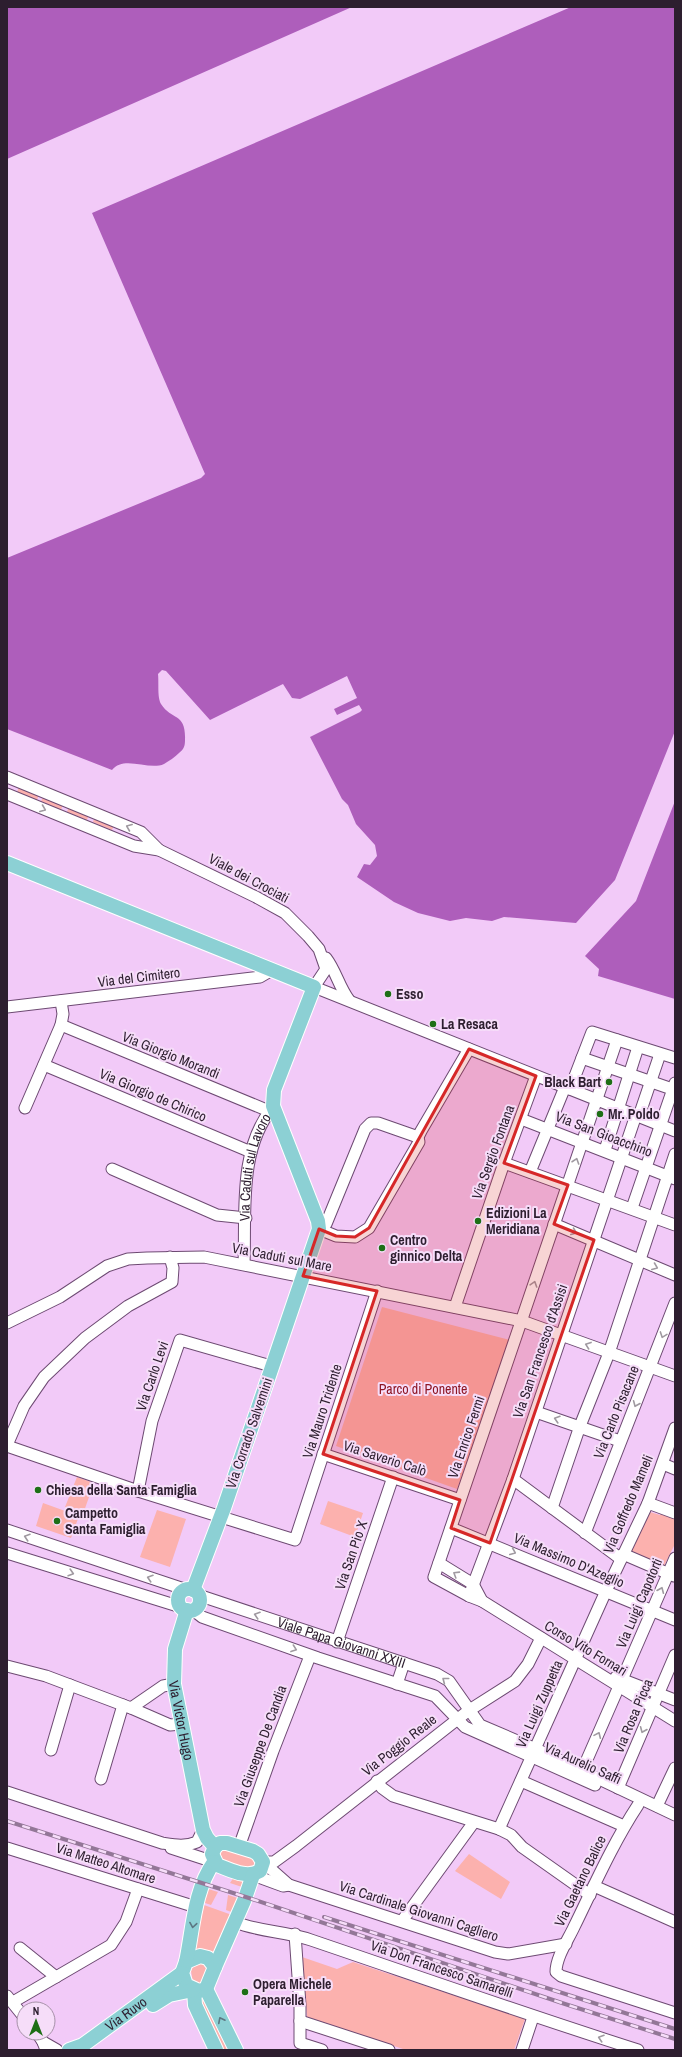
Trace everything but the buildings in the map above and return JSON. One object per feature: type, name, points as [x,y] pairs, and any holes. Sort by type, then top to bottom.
[{"type":"main road","points":[[7,862],[320,989]]},
{"type":"main road","name":"Via Caduti sul Lavoro","points":[[271,1109],[274,1090],[320,989]]},
{"type":"main road","points":[[271,1109],[318,1221],[319,1229]]},
{"type":"main road","name":"Via Corrado Salvemini","points":[[193,1592],[221,1516],[319,1229]]},
{"type":"main road","points":[[193,1592],[199,1604],[187,1609],[179,1596],[193,1592]]},
{"type":"main road","name":"Via Victor Hugo","points":[[187,1609],[175,1649],[174,1684],[203,1830]]},
{"type":"main road","points":[[203,1830],[207,1838],[215,1847]]},
{"type":"main road","points":[[216,2050],[195,2005],[198,1990],[215,1967],[244,1901],[253,1875],[260,1871],[260,1858],[239,1847],[220,1843],[215,1847],[212,1854],[214,1862],[217,1865],[230,1870],[253,1875]]},
{"type":"main road","points":[[214,1862],[206,1875],[196,1907],[184,1968],[186,1985],[198,1990],[236,2050]]},
{"type":"main road","name":"Via Ruvo","points":[[69,2050],[82,2045],[155,1995],[195,1957],[204,1956],[212,1961],[215,1967]]},
{"type":"main road","name":"Via Ruvo","points":[[89,2050],[169,1995],[198,1990]]},
{"type":"main road","points":[[169,1995],[195,2005]]},
{"type":"main road","points":[[57,2050],[64,2050]]},
{"type":"street","name":"Viale dei Crociati","points":[[7,777],[141,832],[159,850]]},
{"type":"street","name":"Viale dei Crociati","points":[[7,794],[134,846],[159,850],[285,913],[319,949],[326,969],[320,989]]},
{"type":"street","points":[[319,949],[332,966],[341,990],[350,1000]]},
{"type":"street","points":[[320,989],[333,981],[332,966]]},
{"type":"street","name":"Via del Cimitero","points":[[7,1008],[260,977],[272,970]]},
{"type":"street","points":[[320,989],[675,1130]]},
{"type":"street","points":[[26,1108],[61,1025],[63,1014],[61,1001]]},
{"type":"street","name":"Via Giorgio Morandi","points":[[61,1025],[271,1109]]},
{"type":"street","points":[[530,1172],[548,1129],[582,1058],[592,1032],[675,1058]]},
{"type":"street","name":"Via Enrico Fermi","points":[[434,1577],[617,1040]]},
{"type":"street","points":[[605,1150],[638,1047]]},
{"type":"street","points":[[319,1229],[336,1236],[355,1237],[369,1228],[419,1142],[418,1138],[469,1049]]},
{"type":"street","name":"Via San Francesco d'Assisi","points":[[469,1596],[513,1479],[622,1157],[660,1054]]},
{"type":"street","points":[[582,1058],[650,1082],[674,1088],[632,1208]]},
{"type":"street","name":"Via Giorgio de Chirico","points":[[44,1065],[251,1152]]},
{"type":"street","name":"Via Sergio Fontana","points":[[456,1307],[504,1163],[536,1076]]},
{"type":"street","name":"Via Caduti sul Lavoro","points":[[244,1264],[246,1186],[251,1152],[256,1134],[271,1109]]},
{"type":"street","name":"Via San Gioacchino","points":[[521,1118],[671,1177]]},
{"type":"street","points":[[319,1229],[326,1224],[364,1129],[371,1123],[378,1123],[418,1138]]},
{"type":"street","points":[[552,1508],[580,1426],[609,1352],[638,1260],[671,1177],[675,1154]]},
{"type":"street","points":[[504,1163],[632,1208],[675,1226]]},
{"type":"street","points":[[112,1170],[217,1215],[246,1218]]},
{"type":"street","points":[[554,1224],[675,1275]]},
{"type":"street","points":[[170,1256],[174,1268],[172,1282],[128,1306],[85,1338],[44,1378],[24,1406],[7,1445],[138,1491],[221,1516]]},
{"type":"street","name":"Via Caduti sul Mare","points":[[7,1323],[60,1297],[94,1273],[107,1266],[128,1259],[170,1256],[204,1257],[522,1321],[675,1376]]},
{"type":"street","name":"Via Mauro Tridente","points":[[221,1516],[295,1540],[377,1291]]},
{"type":"street","name":"Via Carlo Pisacane","points":[[585,1533],[620,1441],[651,1368],[675,1303]]},
{"type":"street","name":"Via Carlo Levi","points":[[138,1491],[152,1421],[180,1340],[271,1366]]},
{"type":"street","points":[[536,1412],[620,1441]]},
{"type":"street","name":"Via Goffredo Mameli","points":[[606,1591],[648,1503],[675,1428]]},
{"type":"street","name":"Via Saverio Calò","points":[[323,1454],[460,1500]]},
{"type":"street","points":[[663,1464],[675,1469]]},
{"type":"street","name":"Via San Pio X","points":[[337,1642],[393,1477]]},
{"type":"street","points":[[513,1479],[585,1533],[622,1557],[672,1576]]},
{"type":"street","points":[[648,1503],[675,1513]]},
{"type":"street","name":"Via Massimo D'Azeglio","points":[[451,1528],[675,1620]]},
{"type":"street","name":"Viale Papa Giovanni XXIII","points":[[7,1530],[445,1678],[468,1711]]},
{"type":"street","name":"Viale Papa Giovanni XXIII","points":[[7,1553],[187,1609],[202,1617],[310,1656],[435,1696],[444,1704],[456,1720]]},
{"type":"street","name":"Via Luigi Capotorti","points":[[582,1771],[622,1683],[652,1611],[672,1576],[675,1558]]},
{"type":"street","points":[[439,1563],[473,1584],[482,1601]]},
{"type":"street","name":"Corso Vito Fornari","points":[[434,1577],[469,1596],[482,1601],[598,1673],[622,1683],[653,1707],[675,1721]]},
{"type":"street","name":"Via Luigi Zuppetta","points":[[499,1829],[606,1591]]},
{"type":"street","name":"Via Poggio Reale","points":[[260,1858],[279,1858],[376,1781],[468,1711],[515,1681],[528,1664],[541,1638]]},
{"type":"street","name":"Via Rosa Picca","points":[[618,1788],[675,1655]]},
{"type":"street","name":"Via Giuseppe De Candia","points":[[239,1847],[272,1751],[310,1656]]},
{"type":"street","points":[[398,1684],[404,1663]]},
{"type":"street","points":[[7,1666],[46,1676],[127,1706],[170,1725],[181,1724]]},
{"type":"street","points":[[622,1683],[675,1700]]},
{"type":"street","points":[[101,1779],[127,1706],[163,1686],[174,1684]]},
{"type":"street","points":[[51,1750],[70,1685]]},
{"type":"street","name":"Via Aurelio Saffi","points":[[468,1711],[480,1725],[534,1753],[638,1805],[657,1806]]},
{"type":"street","name":"Via Aurelio Saffi","points":[[456,1720],[465,1727],[582,1771],[675,1815]]},
{"type":"street","points":[[657,1806],[675,1768]]},
{"type":"street","points":[[376,1781],[382,1788],[393,1796],[499,1829],[511,1835],[522,1848],[592,1890],[675,1922]]},
{"type":"street","points":[[521,1781],[624,1826]]},
{"type":"street","points":[[7,1792],[162,1843],[182,1846],[190,1845],[197,1842],[203,1830]]},
{"type":"street","name":"Via Gaetano Balice","points":[[638,1805],[624,1826],[592,1890],[566,1944],[556,1972],[562,1976],[675,2013]]},
{"type":"street","points":[[402,1921],[474,1822]]},
{"type":"street","points":[[162,1843],[179,1852],[214,1862]]},
{"type":"street","name":"Via Matteo Altomare","points":[[7,1848],[196,1907]]},
{"type":"street","name":"Via Cardinale Giovanni Cagliero","points":[[260,1858],[289,1886]]},
{"type":"street","name":"Via Cardinale Giovanni Cagliero","points":[[253,1875],[283,1886],[289,1886],[402,1921],[495,1952],[508,1954],[566,1944]]},
{"type":"street","points":[[10,1999],[56,1977],[111,1945],[126,1922],[138,1889]]},
{"type":"street","name":"Via Don Francesco Samarelli","points":[[235,1922],[249,1928],[295,1934],[533,2017],[638,2050]]},
{"type":"street","points":[[295,1934],[300,2043],[322,2050]]},
{"type":"street","points":[[20,1948],[56,1977]]},
{"type":"street","points":[[522,2050],[533,2017]]},
{"type":"street","points":[[300,2021],[388,2050]]},
{"type":"street","points":[[42,2042],[57,2050]]},
{"type":"highlighted area","points":[[469,1049],[536,1076],[504,1163],[568,1185],[554,1224],[594,1240],[490,1543],[451,1528],[460,1500],[323,1454],[377,1291],[303,1276],[319,1229],[336,1236],[355,1237],[369,1228]]},
{"type":"green space","points":[[19,787],[39,794],[37,800],[17,792]]},
{"type":"green space","points":[[44,796],[63,804],[61,810],[41,801]]},
{"type":"green space","points":[[69,806],[89,814],[87,820],[67,812]]},
{"type":"green space","points":[[95,816],[114,825],[112,830],[93,822]]},
{"type":"green space","name":"Parco di Ponente","points":[[382,1307],[510,1340],[457,1489],[336,1446]]},
{"type":"green space","name":"Campetto Santa Famiglia","points":[[77,1477],[94,1483],[83,1514],[65,1507]]},
{"type":"green space","points":[[328,1501],[363,1513],[355,1537],[320,1524]]},
{"type":"green space","name":"Campetto Santa Famiglia","points":[[43,1503],[79,1516],[71,1538],[36,1526]]},
{"type":"green space","points":[[157,1510],[186,1519],[170,1567],[140,1557]]},
{"type":"green space","points":[[650,1512],[660,1515],[662,1512],[675,1517],[675,1544],[664,1566],[629,1550]]},
{"type":"green space","points":[[222,1848],[251,1856],[255,1860],[254,1865],[250,1869],[219,1859],[220,1850]]},
{"type":"green space","points":[[469,1854],[510,1882],[501,1899],[455,1871]]},
{"type":"green space","points":[[234,1877],[245,1878],[245,1888],[230,1883]]},
{"type":"green space","points":[[205,1888],[218,1892],[211,1905],[202,1902]]},
{"type":"green space","points":[[228,1895],[241,1899],[234,1913],[226,1910]]},
{"type":"green space","points":[[204,1905],[232,1915],[215,1956],[206,1950],[194,1950]]},
{"type":"green space","points":[[302,1957],[337,1969],[353,1962],[525,2019],[514,2050],[406,2050],[307,2017]]},
{"type":"green space","points":[[205,1962],[209,1972],[199,1986],[193,1982],[191,1971],[194,1965]]},
{"type":"green space","points":[[200,1998],[205,1998],[230,2050],[222,2050],[199,2002]]},
{"type":"shaded area","points":[[7,7],[352,7],[7,159]]},
{"type":"shaded area","points":[[571,7],[675,7],[675,731],[615,880],[576,923],[504,917],[492,921],[466,918],[450,921],[418,913],[394,902],[357,877],[364,864],[370,865],[377,856],[375,845],[356,824],[348,805],[342,799],[310,737],[362,710],[359,705],[337,715],[334,709],[357,698],[347,676],[300,699],[292,698],[283,684],[210,720],[166,671],[162,670],[158,674],[160,701],[165,709],[181,721],[185,731],[185,742],[183,749],[172,759],[158,766],[130,763],[117,766],[112,770],[7,729],[7,558],[201,478],[205,474],[92,213]]},
{"type":"shaded area","points":[[675,801],[675,999],[598,976],[599,969],[585,956],[636,901]]},
{"type":"railway","points":[[7,1821],[252,1899],[565,2004],[675,2039]]},
{"type":"railway","points":[[324,1917],[675,2029]]},
{"type":"place","name":"Esso","points":[[388,994]]},
{"type":"place","name":"La Resaca","points":[[433,1024]]},
{"type":"place","name":"Black Bart","points":[[609,1082]]},
{"type":"place","name":"Mr. Poldo","points":[[600,1114]]},
{"type":"place","name":"Edizioni La Meridiana","points":[[478,1221]]},
{"type":"place","name":"Centro ginnico Delta","points":[[382,1248]]},
{"type":"place","name":"Chiesa della Santa Famiglia","points":[[38,1490]]},
{"type":"place","name":"Campetto Santa Famiglia","points":[[57,1521]]},
{"type":"place","name":"Opera Michele Paparella","points":[[245,1992]]}]
